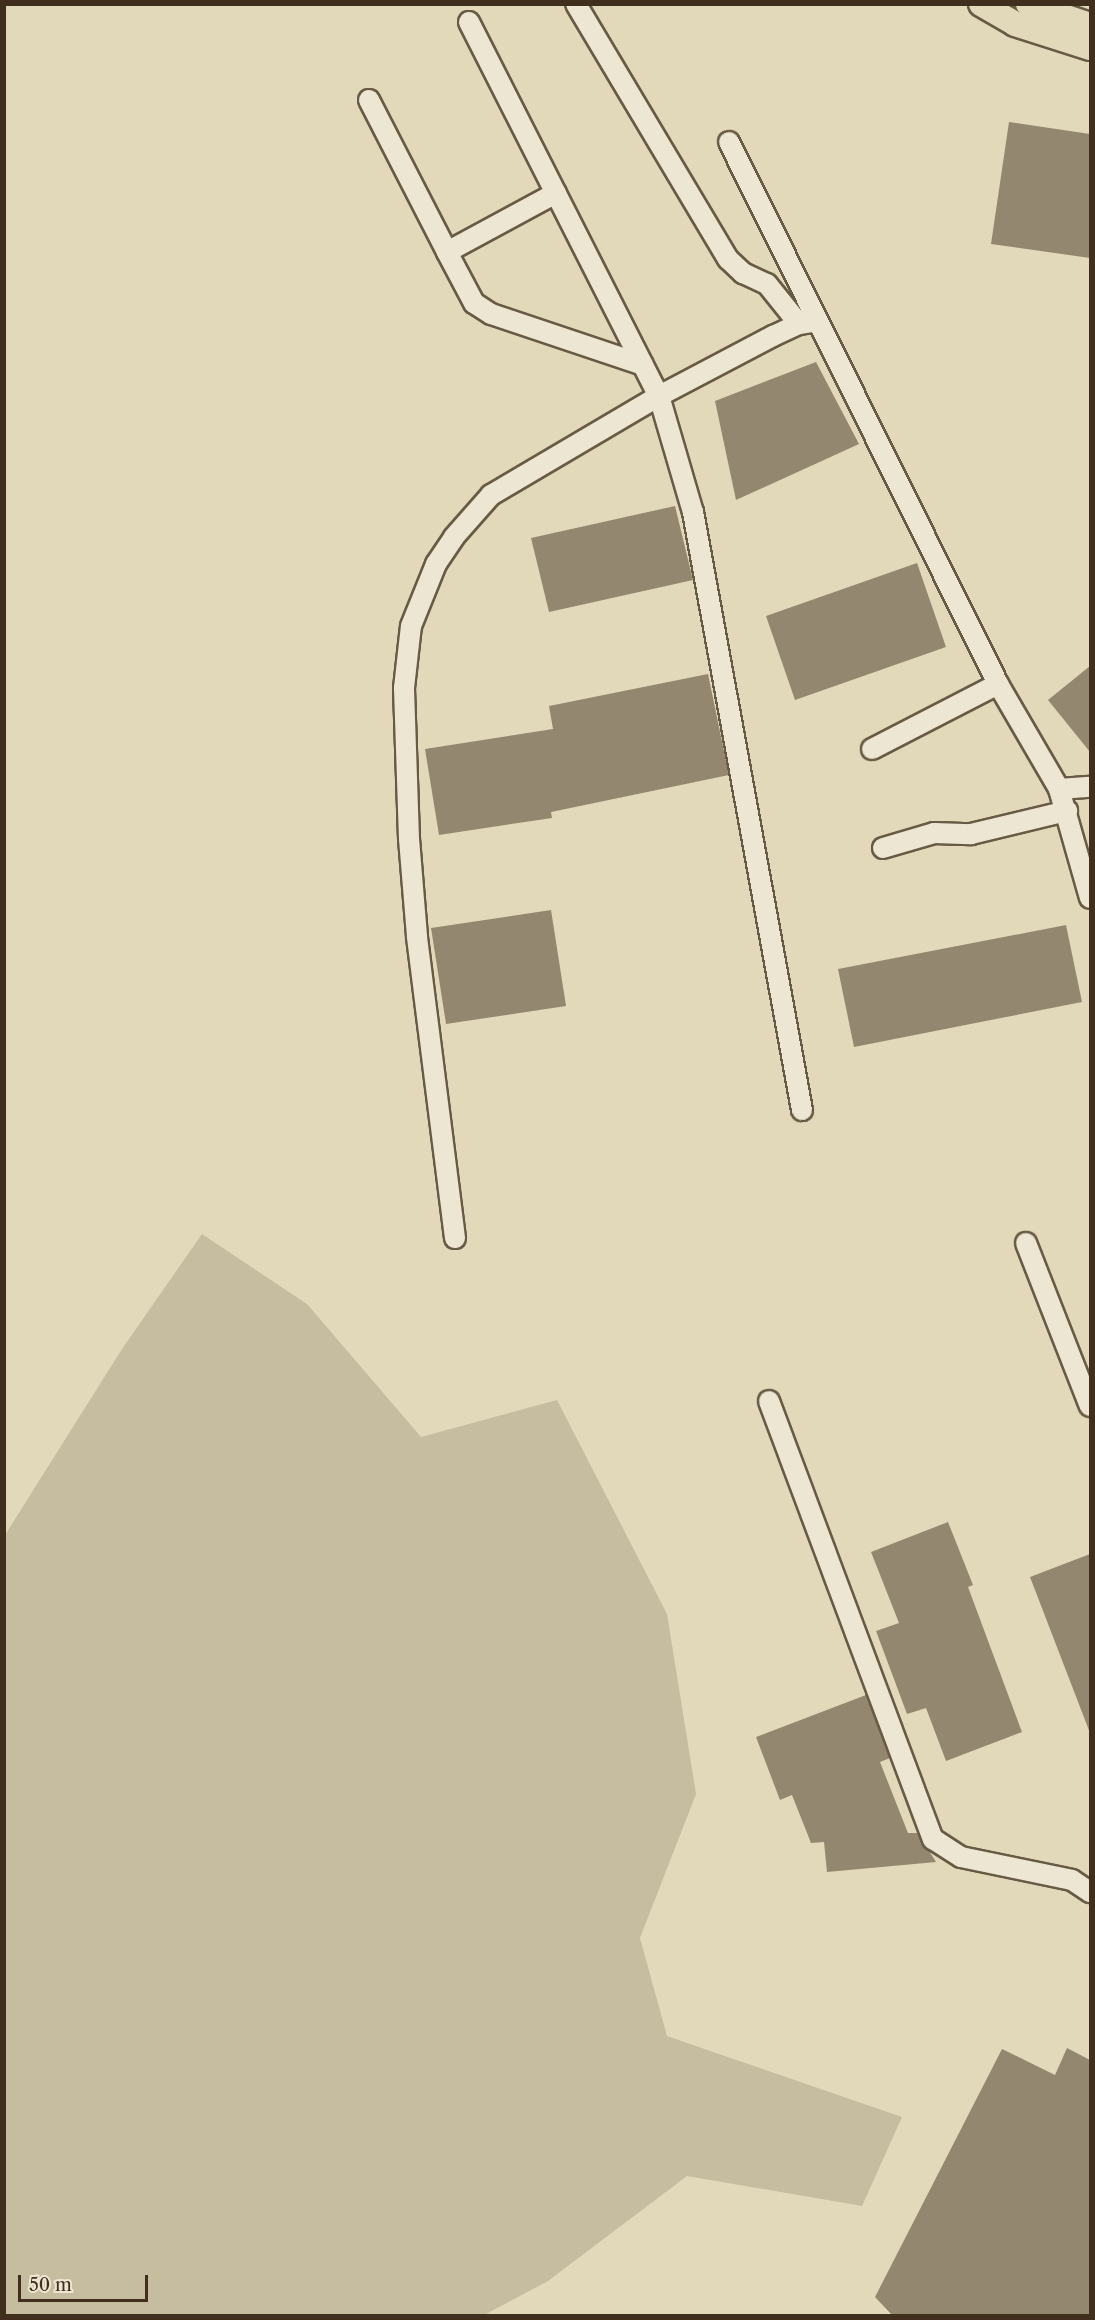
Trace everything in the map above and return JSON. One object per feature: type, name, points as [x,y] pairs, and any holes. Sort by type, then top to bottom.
[{"type":"main road","points":[[981,4],[1015,24],[1090,48]]},
{"type":"main road","points":[[1028,4],[1090,24]]},
{"type":"street","points":[[576,4],[728,259],[743,273],[767,284],[799,324]]},
{"type":"street","points":[[469,22],[659,396],[693,512],[802,1110]]},
{"type":"street","points":[[369,100],[474,303],[491,314],[643,365]]},
{"type":"street","points":[[729,142],[998,684],[1059,789],[1090,898]]},
{"type":"street","points":[[447,252],[556,193]]},
{"type":"street","points":[[455,1238],[417,936],[409,839],[404,688],[411,626],[436,564],[454,537],[491,495],[659,396],[799,324],[819,321]]},
{"type":"street","points":[[872,749],[998,684]]},
{"type":"street","points":[[1059,789],[1090,787]]},
{"type":"street","points":[[883,848],[934,833],[971,834],[1066,811]]},
{"type":"street","points":[[1026,1243],[1090,1406]]},
{"type":"street","points":[[769,1401],[933,1839],[961,1857],[1072,1880],[1090,1892]]},
{"type":"shaded area","points":[[202,1234],[307,1304],[421,1437],[557,1400],[667,1614],[696,1794],[640,1938],[667,2036],[902,2117],[862,2206],[687,2176],[548,2281],[484,2315],[5,2315],[5,1535],[122,1349]]},
{"type":"building","points":[[1009,122],[1090,134],[1090,258],[991,244]]},
{"type":"building","points":[[816,362],[859,444],[736,500],[715,401]]},
{"type":"building","points":[[675,506],[693,580],[549,612],[531,538]]},
{"type":"building","points":[[917,563],[946,647],[795,700],[766,616]]},
{"type":"building","points":[[1090,666],[1090,752],[1048,700]]},
{"type":"building","points":[[708,674],[729,775],[551,812],[552,818],[439,835],[425,749],[553,729],[549,706]]},
{"type":"building","points":[[551,910],[566,1006],[446,1024],[431,928]]},
{"type":"building","points":[[1066,925],[1082,1002],[854,1047],[838,969]]},
{"type":"building","points":[[948,1522],[973,1585],[968,1587],[1022,1732],[946,1761],[926,1708],[907,1714],[876,1631],[899,1623],[871,1552]]},
{"type":"building","points":[[1090,1554],[1090,1733],[1030,1577]]},
{"type":"building","points":[[866,1695],[890,1758],[880,1762],[908,1833],[918,1833],[936,1862],[827,1872],[824,1842],[811,1843],[792,1795],[780,1800],[756,1737]]},
{"type":"building","points":[[1067,2048],[1090,2060],[1090,2316],[893,2316],[875,2297],[1002,2049],[1055,2075]]}]
